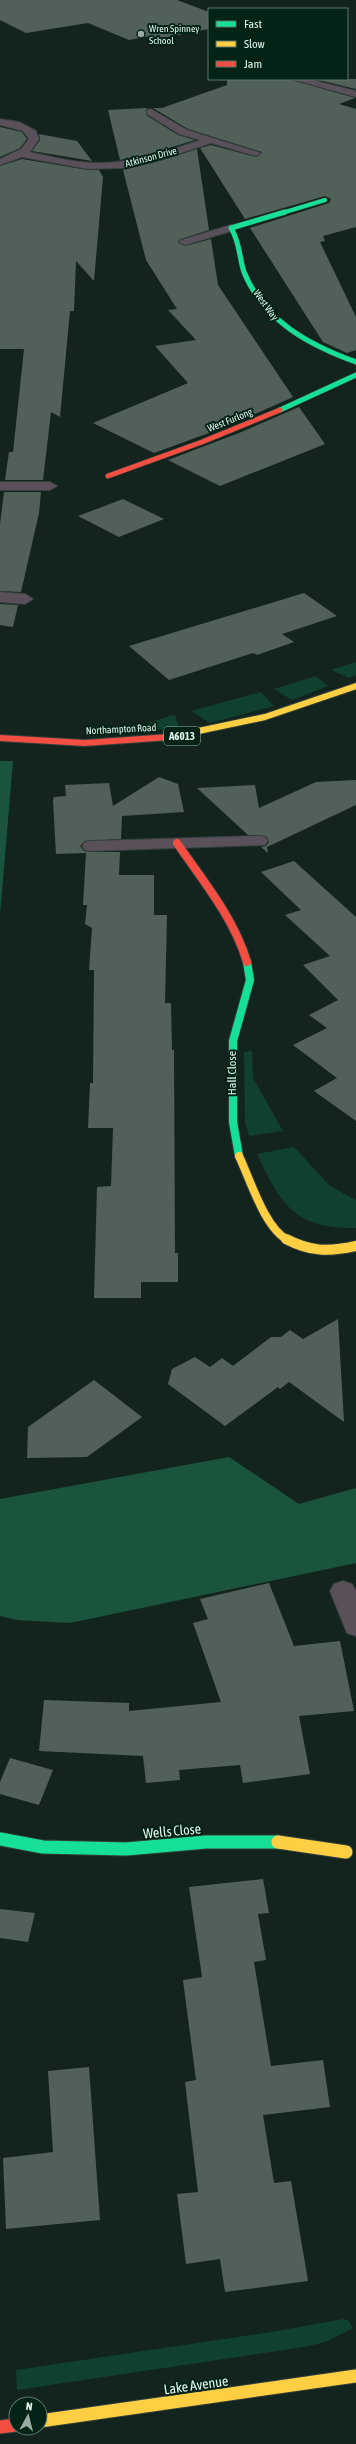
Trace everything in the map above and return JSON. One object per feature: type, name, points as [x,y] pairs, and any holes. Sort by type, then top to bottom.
[{"type":"street","points":[[300,80],[356,94]]},
{"type":"street","name":"Atkinson Drive","points":[[151,112],[183,132],[208,141],[256,153]]},
{"type":"street","points":[[0,122],[25,126],[34,134],[33,143],[22,154],[0,162]]},
{"type":"street","name":"Atkinson Drive","points":[[22,154],[86,165],[109,166],[150,159],[208,141]]},
{"type":"street","points":[[185,242],[325,200]]},
{"type":"street","name":"West Way","points":[[231,228],[239,238],[245,272],[260,300],[278,322],[294,335],[321,349],[356,362]]},
{"type":"street","name":"West Furlong","points":[[108,476],[162,459],[234,430],[356,375]]},
{"type":"street","points":[[0,486],[50,486]]},
{"type":"street","points":[[0,597],[25,599]]},
{"type":"street","name":"Northampton Road","points":[[0,738],[83,743],[164,738],[243,724],[293,709],[356,686]]},
{"type":"street","points":[[91,846],[259,841]]},
{"type":"street","name":"Hall Close","points":[[177,843],[228,920],[245,952],[250,980],[233,1041],[232,1068],[232,1122],[240,1160],[270,1223],[281,1237],[303,1248],[334,1250],[356,1246]]},
{"type":"street","points":[[343,1591],[356,1625]]},
{"type":"street","name":"Wells Close","points":[[0,1839],[43,1848],[126,1849],[206,1842],[281,1842],[346,1852]]},
{"type":"street","name":"Lake Avenue","points":[[48,2420],[356,2376]]},
{"type":"green space","points":[[356,662],[356,675],[349,678],[331,670]]},
{"type":"green space","points":[[316,676],[328,686],[292,700],[274,689]]},
{"type":"green space","points":[[261,692],[274,706],[210,723],[191,711]]},
{"type":"green space","points":[[175,715],[179,728],[118,734],[169,716]]},
{"type":"green space","points":[[0,761],[13,761],[0,915]]},
{"type":"green space","points":[[252,1051],[253,1078],[283,1131],[249,1136],[245,1122],[244,1052]]},
{"type":"green space","points":[[294,1147],[330,1186],[356,1200],[356,1228],[335,1227],[318,1224],[304,1218],[283,1200],[274,1187],[257,1154]]},
{"type":"green space","points":[[229,1457],[299,1504],[356,1488],[356,1563],[70,1623],[17,1620],[0,1616],[0,1499]]},
{"type":"green space","points":[[343,2319],[348,2320],[353,2328],[325,2342],[304,2347],[17,2390],[16,2370],[277,2331]]},
{"type":"building","points":[[0,0],[177,0],[208,12],[208,29],[157,39],[150,36],[129,40],[88,23],[26,33],[0,20]]},
{"type":"building","points":[[356,79],[356,89],[318,80]]},
{"type":"building","points":[[227,80],[293,80],[355,98],[339,104],[356,109],[356,227],[323,236],[325,241],[320,242],[356,317],[356,350],[347,353],[323,342],[250,228],[329,203],[331,199],[325,196],[245,219],[200,148],[211,145],[256,157],[262,152],[188,129],[153,108],[162,108],[227,85]]},
{"type":"building","points":[[147,108],[146,115],[178,135],[195,140],[150,154],[120,160],[108,110]]},
{"type":"building","points":[[0,127],[22,132],[27,139],[20,148],[0,157]]},
{"type":"building","points":[[39,134],[77,141],[92,161],[32,151],[40,140]]},
{"type":"building","points":[[197,149],[209,230],[181,239],[178,242],[185,246],[211,239],[218,285],[293,397],[228,426],[154,453],[93,423],[188,383],[155,346],[196,340],[168,310],[177,309],[146,260],[123,170],[163,160]]},
{"type":"building","points":[[22,159],[88,170],[99,170],[103,177],[94,281],[76,261],[74,311],[70,311],[60,417],[51,412],[43,480],[5,480],[9,452],[13,452],[24,349],[0,349],[0,166]]},
{"type":"building","points":[[299,407],[325,444],[220,486],[168,460],[239,433]]},
{"type":"building","points":[[4,492],[41,492],[39,513],[21,592],[0,591],[0,524]]},
{"type":"building","points":[[123,499],[164,519],[119,537],[78,516]]},
{"type":"building","points":[[304,593],[337,616],[282,634],[294,642],[257,655],[253,653],[169,680],[129,646]]},
{"type":"building","points":[[0,604],[18,605],[13,627],[0,625]]},
{"type":"building","points":[[159,777],[178,784],[184,812],[122,816],[121,839],[85,841],[80,846],[84,851],[120,852],[119,875],[154,875],[154,915],[167,915],[165,1003],[171,1003],[172,1050],[174,1050],[175,1253],[178,1253],[178,1282],[141,1282],[141,1298],[94,1298],[97,1187],[111,1186],[113,1128],[88,1128],[90,1083],[93,1083],[94,970],[89,970],[92,928],[85,924],[87,905],[83,905],[86,853],[56,854],[53,800],[54,797],[66,796],[65,785],[109,783],[113,806]]},
{"type":"building","points":[[356,780],[356,805],[267,847],[268,853],[261,847],[266,846],[269,842],[266,836],[248,835],[197,788],[255,785],[259,808],[316,782]]},
{"type":"building","points":[[294,861],[356,917],[356,1121],[314,1091],[337,1078],[293,1045],[327,1028],[309,1015],[338,1000],[303,965],[330,956],[285,915],[301,910],[261,872]]},
{"type":"building","points":[[338,1319],[344,1422],[289,1382],[280,1389],[278,1387],[225,1426],[168,1384],[172,1369],[195,1357],[210,1367],[222,1358],[233,1366],[271,1337],[281,1337],[290,1330],[303,1339]]},
{"type":"building","points":[[94,1380],[142,1417],[87,1457],[27,1458],[28,1427]]},
{"type":"building","points":[[269,1583],[294,1646],[340,1641],[354,1711],[299,1716],[310,1774],[243,1783],[240,1765],[179,1770],[180,1780],[146,1783],[143,1756],[39,1751],[44,1700],[129,1703],[129,1711],[221,1702],[193,1623],[208,1619],[200,1599]]},
{"type":"building","points":[[10,1758],[53,1770],[39,1805],[0,1794],[0,1782]]},
{"type":"building","points":[[263,1879],[269,1913],[258,1914],[266,1960],[254,1962],[271,2066],[323,2060],[330,2107],[263,2115],[274,2183],[291,2181],[308,2281],[225,2292],[220,2259],[186,2264],[177,2194],[198,2192],[185,2082],[196,2080],[183,1980],[202,1977],[189,1887]]},
{"type":"building","points":[[0,1909],[35,1913],[28,1942],[0,1938]]},
{"type":"building","points":[[89,2067],[100,2220],[6,2229],[3,2158],[53,2152],[48,2071]]},
{"type":"traffic: fast","points":[[325,200],[231,228],[237,239],[242,265],[252,289],[262,304],[275,318],[304,339],[338,356],[356,362]]},
{"type":"traffic: fast","points":[[280,410],[356,375]]},
{"type":"traffic: fast","points":[[239,1156],[233,1122],[233,1041],[250,980],[247,962]]},
{"type":"traffic: fast","points":[[0,1839],[43,1847],[126,1849],[206,1842],[278,1842]]},
{"type":"traffic: slow","points":[[170,737],[218,729],[265,717],[311,703],[356,686]]},
{"type":"traffic: slow","points":[[239,1156],[270,1223],[281,1237],[303,1248],[334,1251],[356,1246]]},
{"type":"traffic: slow","points":[[278,1842],[346,1852]]},
{"type":"traffic: slow","points":[[48,2420],[356,2376]]},
{"type":"traffic: jam","points":[[108,476],[202,442],[280,410]]},
{"type":"traffic: jam","points":[[0,738],[85,743],[170,737]]},
{"type":"traffic: jam","points":[[177,843],[207,885],[227,917],[243,948],[247,962]]},
{"type":"traffic: jam","points":[[0,2427],[8,2426]]},
{"type":"place","name":"Wren Spinney School","points":[[141,34]]}]
